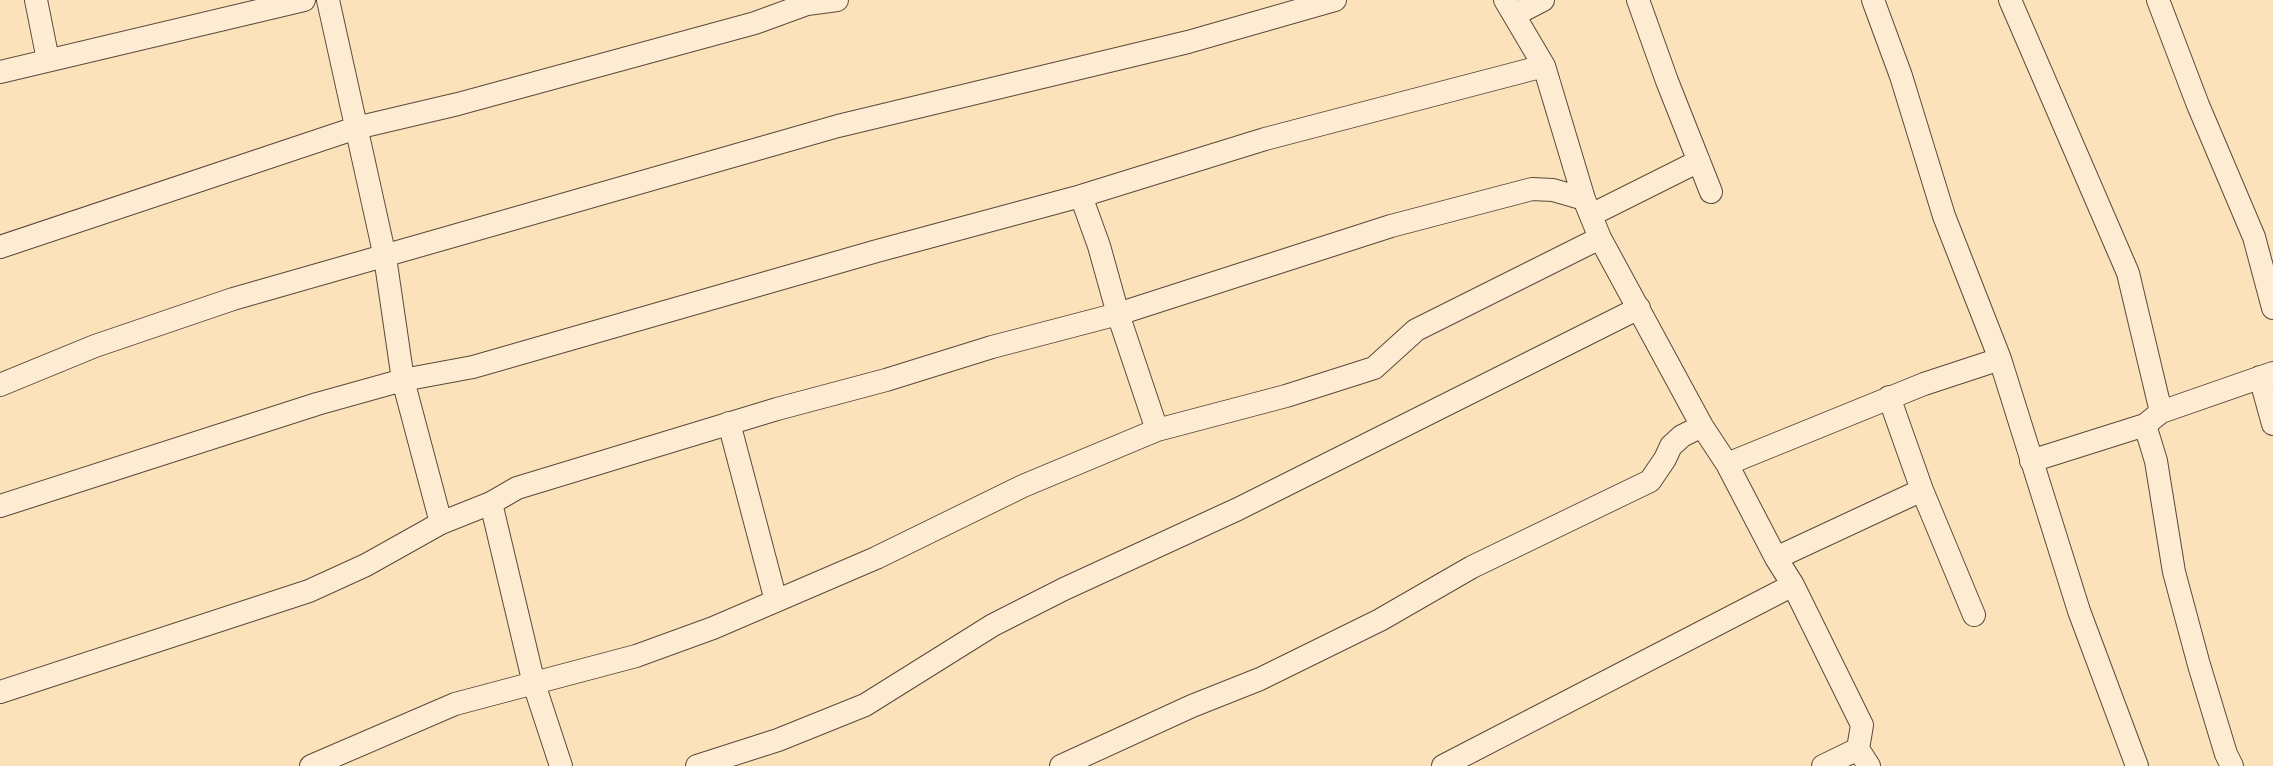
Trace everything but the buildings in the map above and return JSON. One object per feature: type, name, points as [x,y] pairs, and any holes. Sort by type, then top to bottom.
[{"type":"street","points":[[36,0],[48,60]]},
{"type":"street","points":[[0,72],[304,0]]},
{"type":"street","points":[[328,0],[385,257],[403,380],[441,523]]},
{"type":"street","points":[[0,247],[356,128],[458,104],[748,25],[806,2],[837,0]]},
{"type":"street","points":[[0,385],[95,346],[232,299],[385,257],[838,126],[1188,42],[1335,0]]},
{"type":"street","points":[[1543,0],[1510,8],[1544,66],[1587,207],[1600,238],[1702,426],[1727,464],[1776,558],[1793,585],[1862,725],[1863,758],[1823,766]]},
{"type":"street","points":[[1638,0],[1667,81],[1711,192]]},
{"type":"street","points":[[1873,0],[1901,76],[1944,216],[2000,359],[2079,611],[2137,766]]},
{"type":"street","points":[[2010,0],[2128,273],[2153,418],[2156,461],[2174,572],[2199,664],[2226,754],[2232,766]]},
{"type":"street","points":[[2158,0],[2198,106],[2254,237],[2273,308]]},
{"type":"street","points":[[0,506],[317,404],[403,380],[473,367],[877,251],[1081,196],[1265,139],[1544,66]]},
{"type":"street","points":[[0,692],[309,591],[366,565],[441,523],[491,503],[517,488],[729,423],[886,380],[992,346],[1118,314],[1391,226],[1532,189],[1553,190],[1587,207],[1699,161]]},
{"type":"street","points":[[1081,196],[1099,246],[1118,314],[1157,430]]},
{"type":"street","points":[[310,766],[455,704],[636,656],[713,628],[876,558],[1023,486],[1157,430],[1286,396],[1374,368],[1416,330],[1600,238]]},
{"type":"street","points":[[697,766],[778,740],[865,705],[993,625],[1064,589],[1238,509],[1639,308]]},
{"type":"street","points":[[1727,464],[1889,397],[2000,359]]},
{"type":"street","points":[[2031,461],[2153,418],[2266,375],[2273,424]]},
{"type":"street","points":[[1889,397],[1922,490],[1974,615]]},
{"type":"street","points":[[729,423],[776,601]]},
{"type":"street","points":[[1061,766],[1192,706],[1260,679],[1380,620],[1472,567],[1650,481],[1665,459],[1671,446],[1682,436],[1702,426]]},
{"type":"street","points":[[1776,558],[1922,490]]},
{"type":"street","points":[[491,503],[534,684],[561,766]]},
{"type":"street","points":[[1443,766],[1793,585]]}]
